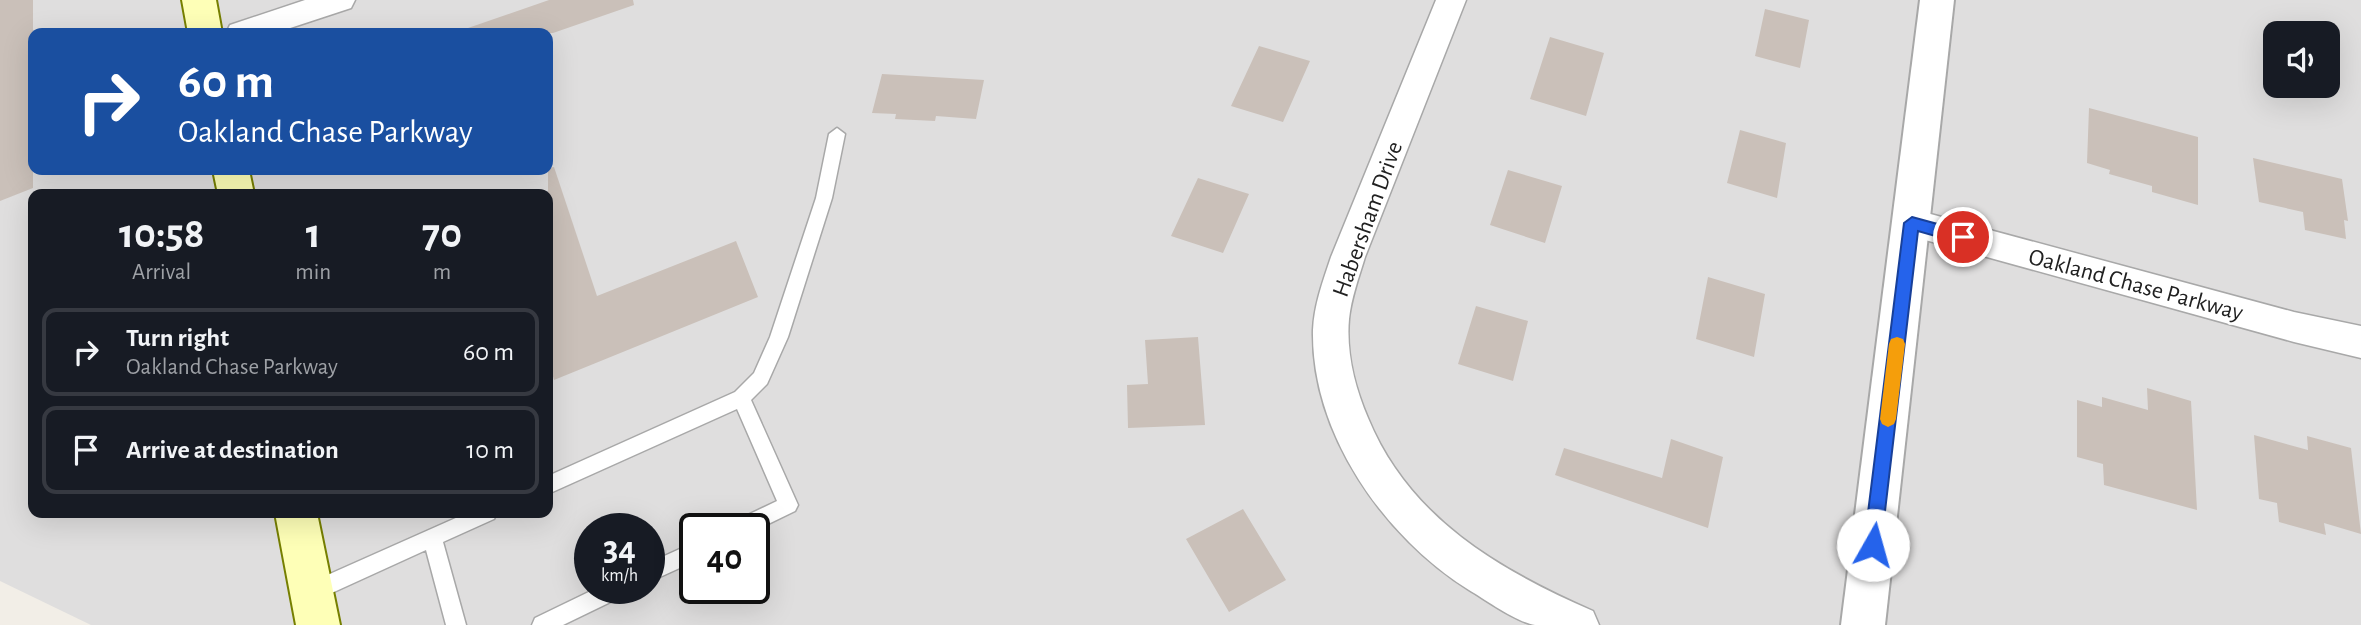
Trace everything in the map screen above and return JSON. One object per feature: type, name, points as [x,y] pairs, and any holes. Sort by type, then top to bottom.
[{"type":"main road","points":[[198,0],[204,28]]},
{"type":"main road","points":[[297,518],[315,609]]},
{"type":"street","points":[[256,28],[340,0]]},
{"type":"street","name":"Habersham Drive","points":[[1451,0],[1348,257],[1338,289],[1331,329],[1338,387],[1353,431],[1379,481],[1423,532],[1481,578],[1523,601],[1579,625]]},
{"type":"street","points":[[1863,625],[1937,0]]},
{"type":"street","name":"Oakland Chase Parkway","points":[[1912,223],[2294,327],[2361,342]]},
{"type":"lane","points":[[553,483],[741,398],[761,378],[779,337],[824,198],[837,134]]},
{"type":"lane","points":[[741,398],[788,505],[770,514]]},
{"type":"lane","points":[[315,609],[432,538],[476,518]]},
{"type":"lane","points":[[432,538],[456,625]]},
{"type":"lane","points":[[542,625],[585,604]]},
{"type":"shaded area","points":[[0,0],[2361,0],[2361,625],[91,625],[0,581]]},
{"type":"building","points":[[0,0],[33,0],[33,28],[28,28],[28,175],[33,175],[33,188],[0,201]]},
{"type":"building","points":[[549,0],[633,0],[634,5],[553,33],[553,28],[468,28]]},
{"type":"building","points":[[1765,9],[1809,20],[1800,68],[1755,56]]},
{"type":"building","points":[[1550,37],[1604,53],[1586,116],[1530,99]]},
{"type":"building","points":[[1259,46],[1310,61],[1283,122],[1231,106]]},
{"type":"building","points":[[882,74],[984,80],[976,119],[936,116],[935,121],[895,119],[896,114],[872,113]]},
{"type":"building","points":[[2089,108],[2198,137],[2198,205],[2152,192],[2152,186],[2109,174],[2110,170],[2087,163]]},
{"type":"building","points":[[1740,130],[1786,143],[1777,198],[1727,183]]},
{"type":"building","points":[[2253,158],[2342,179],[2348,221],[2344,220],[2346,239],[2305,230],[2303,212],[2259,202]]},
{"type":"building","points":[[553,167],[597,296],[736,241],[758,297],[554,380],[553,189],[548,189],[548,175],[553,175]]},
{"type":"building","points":[[1508,170],[1562,186],[1545,243],[1490,225]]},
{"type":"building","points":[[1198,178],[1249,194],[1223,253],[1171,236]]},
{"type":"building","points":[[1708,277],[1765,294],[1754,357],[1696,339]]},
{"type":"building","points":[[1476,306],[1528,321],[1513,381],[1458,364]]},
{"type":"building","points":[[1198,337],[1205,425],[1128,428],[1127,385],[1148,384],[1145,340]]},
{"type":"building","points":[[2147,388],[2191,401],[2197,510],[2104,485],[2103,464],[2077,457],[2077,400],[2102,407],[2102,397],[2148,410]]},
{"type":"building","points":[[2254,435],[2308,450],[2307,436],[2351,448],[2361,534],[2324,523],[2326,535],[2279,522],[2277,503],[2259,499]]},
{"type":"building","points":[[1671,439],[1723,457],[1708,528],[1555,475],[1564,448],[1662,478]]},
{"type":"building","points":[[1243,509],[1286,580],[1229,612],[1186,539]]},
{"type":"slow traffic","points":[[1888,419],[1897,344]]},
{"type":"route","points":[[1873,545],[1912,223],[1963,237]]}]
